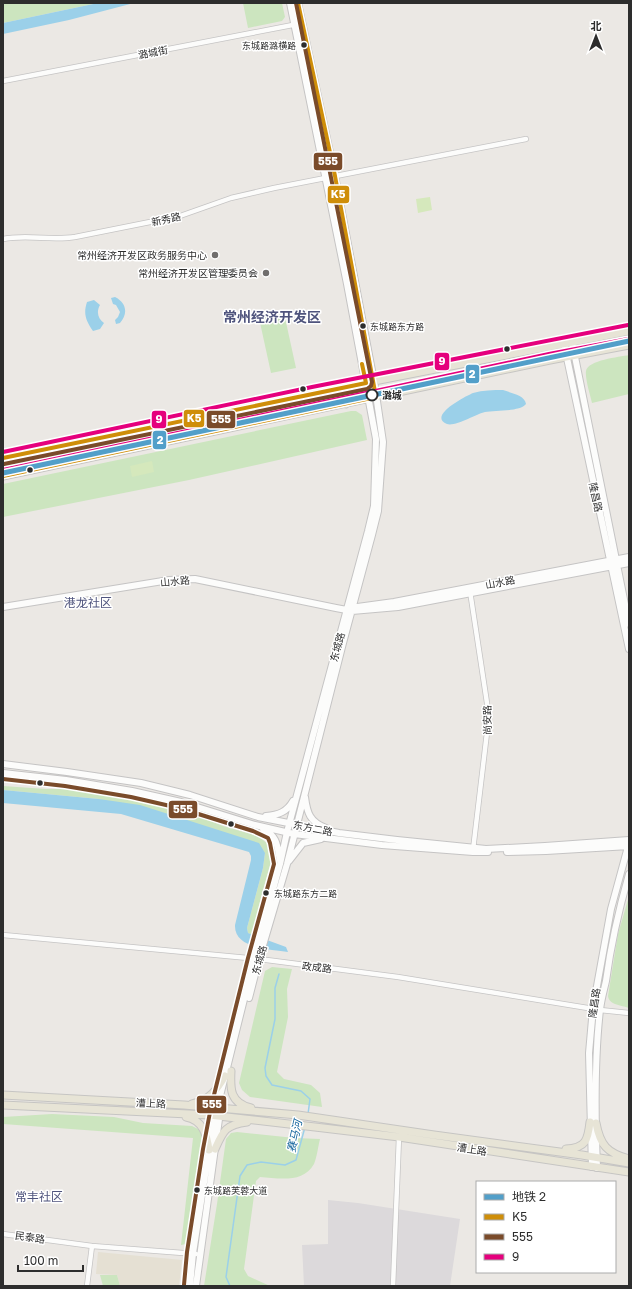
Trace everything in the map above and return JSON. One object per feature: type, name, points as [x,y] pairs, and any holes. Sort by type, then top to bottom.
[{"type":"main road","name":"东城路","points":[[284,864],[287,832],[378,511],[383,442],[373,397],[366,383],[290,3]]},
{"type":"main road","name":"东城路","points":[[298,3],[335,176],[374,381],[373,397]]},
{"type":"main road","points":[[3,458],[342,387],[629,331]]},
{"type":"main road","name":"隆昌路","points":[[572,342],[629,649]]},
{"type":"main road","name":"隆昌路","points":[[564,344],[613,563],[629,624]]},
{"type":"main road","points":[[3,476],[346,404],[373,397],[629,345]]},
{"type":"main road","points":[[342,387],[346,404]]},
{"type":"main road","name":"山水路","points":[[3,607],[169,580],[195,579],[336,608],[350,609],[398,607],[470,591],[613,563],[629,557]]},
{"type":"main road","name":"山水路","points":[[613,563],[629,563]]},
{"type":"main road","name":"东城路","points":[[190,1286],[193,1253],[219,1108],[256,959],[294,834],[350,609]]},
{"type":"main road","name":"东方二路","points":[[3,764],[141,783],[190,794],[258,817],[339,833],[473,850]]},
{"type":"main road","name":"东方二路","points":[[3,773],[66,780],[132,791],[181,802],[255,825],[294,834],[330,837],[382,845],[473,850],[629,843]]},
{"type":"main road","points":[[304,792],[307,810],[313,820],[320,826],[339,833]]},
{"type":"main road","points":[[258,817],[275,815],[284,812],[291,806],[298,793]]},
{"type":"main road","points":[[255,825],[272,834],[284,864]]},
{"type":"main road","points":[[284,864],[303,843],[315,839],[330,837]]},
{"type":"main road","name":"隆昌路","points":[[594,1168],[589,1053],[592,1008],[611,909],[629,843]]},
{"type":"main road","name":"隆昌路","points":[[593,1123],[600,1010],[618,910],[629,874]]},
{"type":"main road","points":[[184,1105],[198,1102],[213,1095],[228,1073]]},
{"type":"main road","points":[[228,1073],[232,1094],[237,1101],[244,1106],[275,1114]]},
{"type":"main road","name":"漕上路","points":[[3,1095],[184,1105],[298,1115],[629,1163]]},
{"type":"main road","name":"漕上路","points":[[3,1105],[218,1116],[296,1124],[399,1137],[594,1168],[629,1172]]},
{"type":"main road","points":[[168,1113],[193,1118],[202,1127],[212,1150]]},
{"type":"main road","points":[[212,1150],[223,1132],[230,1127],[239,1123],[257,1121]]},
{"type":"main road","points":[[540,1149],[575,1149],[584,1144],[593,1123]]},
{"type":"main road","points":[[593,1123],[602,1144],[608,1151],[629,1159]]},
{"type":"main road","name":"东城路","points":[[196,1286],[212,1150]]},
{"type":"street","name":"潞城街","points":[[3,81],[303,23]]},
{"type":"street","name":"新秀路","points":[[3,239],[14,236],[64,239],[180,216],[231,198],[526,139]]},
{"type":"street","name":"尚安路","points":[[470,591],[486,697],[488,724],[473,850]]},
{"type":"street","name":"政成路","points":[[3,935],[256,959],[405,978],[600,1010],[629,1013]]},
{"type":"street","points":[[393,1286],[399,1137]]},
{"type":"street","name":"民泰路","points":[[3,1234],[92,1246],[200,1254]]},
{"type":"street","points":[[87,1286],[92,1246]]},
{"type":"shaded area","points":[[328,1200],[358,1203],[460,1219],[450,1286],[304,1286],[302,1245],[328,1244]]},
{"type":"shaded area","points":[[98,1252],[182,1260],[179,1286],[120,1286],[117,1275],[96,1274]]},
{"type":"green space","points":[[3,3],[98,3],[3,23]]},
{"type":"green space","points":[[243,3],[282,3],[285,17],[282,21],[248,28]]},
{"type":"green space","points":[[430,197],[432,210],[418,213],[416,199]]},
{"type":"green space","points":[[284,313],[296,368],[271,373],[259,318],[269,316],[269,319],[275,318],[275,314]]},
{"type":"green space","points":[[629,355],[629,394],[592,403],[586,378],[586,371],[588,367],[604,360]]},
{"type":"green space","points":[[356,411],[362,415],[367,440],[189,480],[3,517],[3,484]]},
{"type":"green space","points":[[152,461],[154,472],[132,477],[130,466]]},
{"type":"green space","points":[[3,786],[46,789],[80,789],[128,795],[180,808],[223,826],[258,836],[268,844],[271,853],[271,862],[261,897],[253,935],[248,933],[247,928],[263,868],[265,853],[99,799],[3,790]]},
{"type":"green space","points":[[629,896],[629,1008],[613,1003],[608,996],[618,934]]},
{"type":"green space","points":[[272,967],[292,969],[287,989],[288,1017],[277,1072],[284,1079],[311,1085],[320,1093],[322,1107],[250,1097],[242,1090],[239,1083],[265,971]]},
{"type":"green space","points":[[52,1114],[114,1117],[143,1123],[192,1126],[200,1130],[202,1136],[189,1240],[186,1244],[181,1245],[193,1138],[3,1124],[3,1117]]},
{"type":"green space","points":[[237,1132],[320,1139],[314,1164],[303,1175],[282,1179],[260,1177],[256,1181],[244,1269],[248,1276],[270,1286],[204,1286],[226,1139],[231,1133]]},
{"type":"green space","points":[[100,1275],[117,1275],[120,1286],[103,1286]]},
{"type":"water","points":[[98,3],[134,3],[69,20],[3,34],[3,23]]},
{"type":"water","points":[[115,297],[122,302],[125,309],[123,320],[116,324],[115,320],[120,312],[116,305],[113,304],[111,298]]},
{"type":"water","points":[[94,300],[100,305],[98,315],[104,323],[100,329],[93,331],[87,321],[85,310],[87,302]]},
{"type":"water","points":[[503,390],[520,396],[526,404],[523,407],[513,410],[481,413],[455,424],[447,424],[442,420],[442,416],[445,411],[456,402],[473,393],[480,391]]},
{"type":"water","points":[[3,790],[99,799],[140,805],[259,843],[265,853],[263,868],[247,928],[248,933],[286,947],[288,952],[255,946],[240,939],[236,933],[235,925],[251,860],[249,852],[121,814],[3,803]]},
{"type":"waterway","name":"赛马河","points":[[279,974],[275,988],[275,1019],[265,1068],[266,1076],[272,1085],[301,1091],[310,1099],[308,1114]]},
{"type":"waterway","name":"赛马河","points":[[230,1286],[226,1277],[240,1176],[247,1165],[261,1162],[285,1165],[296,1160],[305,1127]]},
{"type":"metro line","name":"2","points":[[3,473],[629,341]]},
{"type":"transit line","name":"555","points":[[4,464],[367,389],[371,386],[372,382],[296,3]]},
{"type":"transit line","name":"K5","points":[[3,476],[376,397],[335,176],[298,3]]},
{"type":"transit line","name":"9","points":[[3,452],[312,387],[628,325]]},
{"type":"transit line","name":"9","points":[[3,470],[549,354],[628,339]]},
{"type":"transit line","name":"K5","points":[[3,458],[366,383],[362,364]]},
{"type":"transit line","name":"555","points":[[3,779],[65,786],[131,797],[179,808],[253,831],[268,838],[270,843],[274,864],[248,958],[211,1107],[187,1252],[184,1285]]},
{"type":"place","name":"东城路潞横路","points":[[304,45]]},
{"type":"place","name":"常州经济开发区政务服务中心","points":[[215,255]]},
{"type":"place","name":"常州经济开发区管理委员会","points":[[266,273]]},
{"type":"place","name":"东城路东方路","points":[[363,326]]},
{"type":"place","name":"潞城","points":[[372,395]]},
{"type":"place","name":"东城路东方二路","points":[[266,893]]},
{"type":"place","name":"东城路芙蓉大道","points":[[197,1190]]},
{"type":"district","name":"常州经济开发区","points":[[272,316]]},
{"type":"district","name":"港龙社区","points":[[88,602]]},
{"type":"district","name":"常丰社区","points":[[39,1196]]}]
